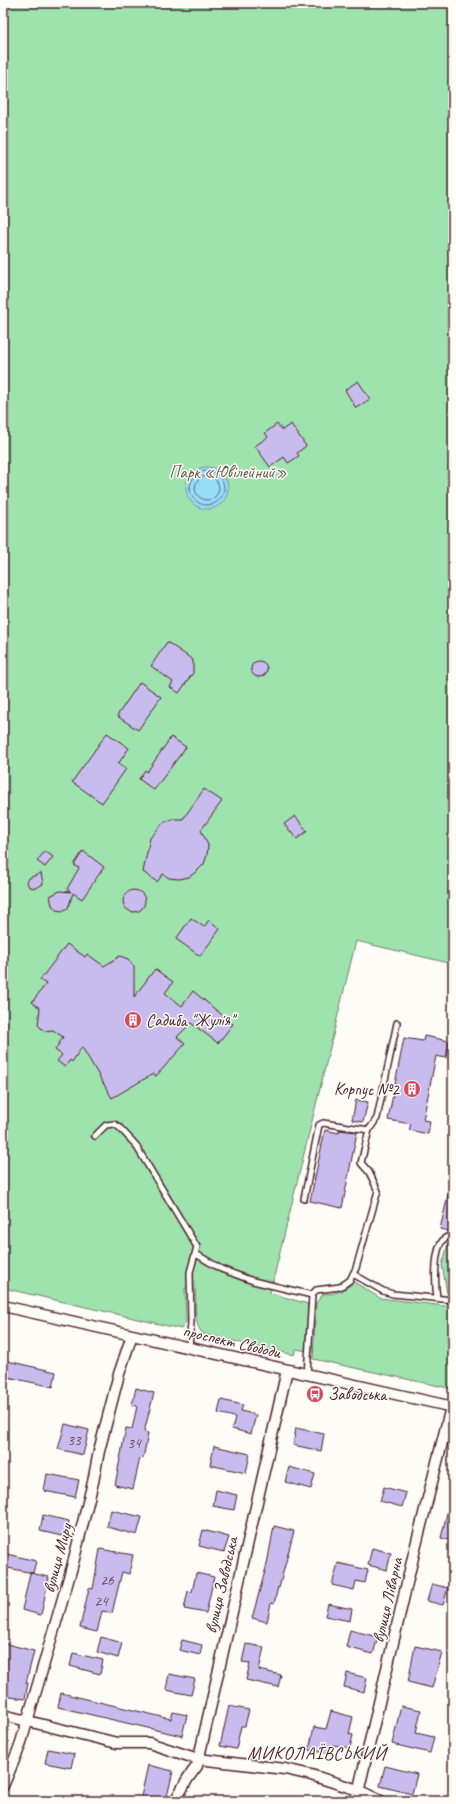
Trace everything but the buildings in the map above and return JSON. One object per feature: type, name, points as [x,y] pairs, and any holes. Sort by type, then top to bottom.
[{"type":"street","name":"проспект Свободи","points":[[3,1306],[452,1407]]},
{"type":"street","name":"вулиця Миру","points":[[3,1786],[20,1746],[72,1567],[113,1397],[132,1335]]},
{"type":"street","name":"вулиця Заводська","points":[[175,1801],[188,1778],[197,1766],[287,1370]]},
{"type":"street","name":"вулиця Ліварна","points":[[356,1801],[452,1407]]},
{"type":"street","points":[[3,1715],[117,1744],[149,1743],[198,1759],[311,1775],[358,1790],[382,1801]]},
{"type":"lane","points":[[307,1375],[312,1295],[316,1290],[340,1287],[350,1280],[378,1191],[369,1172],[361,1163],[369,1130],[377,1118],[397,1024]]},
{"type":"lane","points":[[304,1199],[320,1123],[369,1130]]},
{"type":"lane","points":[[95,1136],[106,1125],[114,1124],[127,1134],[135,1144],[197,1247],[190,1272],[191,1322],[188,1348]]},
{"type":"lane","points":[[437,1298],[436,1263],[443,1240],[447,1237],[453,1238]]},
{"type":"lane","points":[[196,1254],[221,1269],[253,1281],[312,1295]]},
{"type":"lane","points":[[353,1274],[383,1291],[393,1294],[453,1300]]},
{"type":"green space","name":"Парк «Ювілейний»","points":[[3,3],[453,3],[453,964],[356,941],[270,1293],[308,1304],[307,1351],[296,1349],[294,1355],[203,1334],[197,1324],[195,1289],[185,1288],[186,1322],[181,1329],[3,1288]]},
{"type":"green space","points":[[448,1244],[453,1245],[453,1294],[447,1293],[442,1265]]},
{"type":"green space","points":[[354,1282],[380,1298],[453,1307],[453,1389],[313,1359],[316,1303],[323,1294],[340,1291],[347,1288]]},
{"type":"water","points":[[203,467],[211,467],[219,470],[225,476],[228,488],[225,500],[219,506],[211,509],[203,509],[195,506],[189,500],[186,492],[186,484],[189,476],[195,470]]},
{"type":"place","name":"Садиба \"Жулія\"","points":[[133,1020]]},
{"type":"place","name":"Корпус №2","points":[[412,1089]]},
{"type":"place","name":"Заводська","points":[[315,1394]]},
{"type":"district","name":"МИКОЛАЇВСЬКИЙ","points":[[317,1753]]}]
